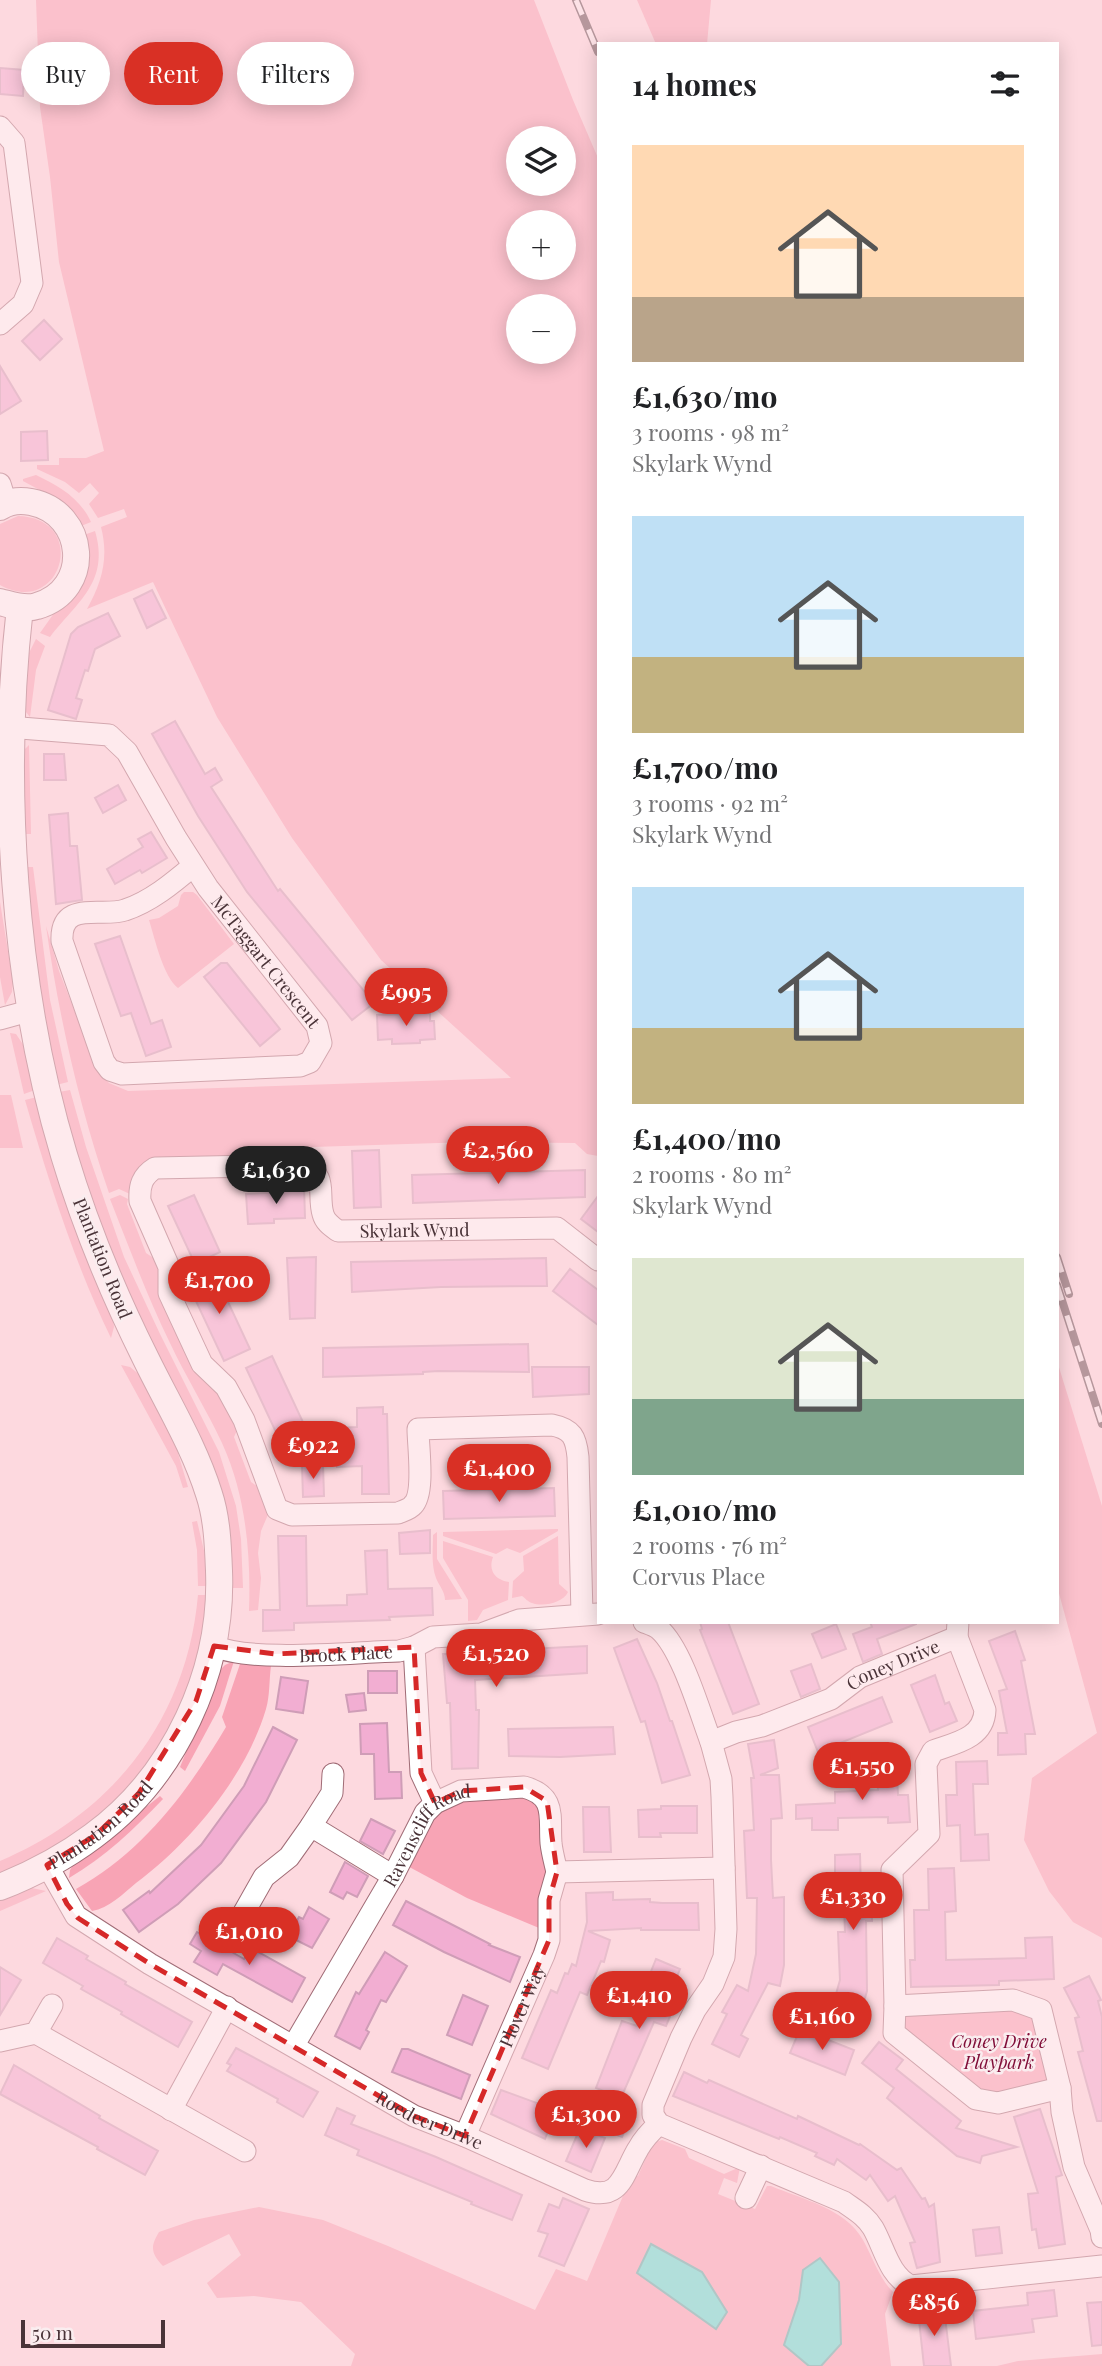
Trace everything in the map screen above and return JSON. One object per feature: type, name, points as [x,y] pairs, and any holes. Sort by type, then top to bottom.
[{"type":"street","points":[[0,127],[14,143],[32,283],[23,304],[0,324]]},
{"type":"street","points":[[2,498],[49,508],[67,524],[75,540],[77,559],[74,573],[66,588],[52,600],[36,607],[10,605]]},
{"type":"street","name":"Plantation Road","points":[[0,1887],[70,1852],[104,1828],[139,1793],[160,1766],[196,1701],[214,1646],[220,1590],[218,1545],[210,1497],[191,1447],[127,1320],[87,1224],[46,1092],[29,1011],[11,873],[8,821],[10,605]]},
{"type":"street","name":"McTaggart Crescent","points":[[8,727],[109,735],[127,752],[193,866],[317,1026],[321,1043],[310,1062],[300,1066],[122,1074],[110,1070],[104,1062],[62,942],[62,930],[66,922],[74,916],[88,911],[123,911],[154,895],[193,866]]},
{"type":"street","points":[[0,1018],[29,1011]]},
{"type":"street","name":"Skylark Wynd","points":[[590,1614],[577,1442],[572,1433],[563,1427],[552,1425],[418,1429],[419,1491],[414,1505],[406,1510],[398,1513],[292,1515],[277,1509],[244,1420],[226,1387],[202,1364],[169,1293],[169,1267],[139,1200],[139,1191],[146,1174],[155,1168],[302,1165],[318,1176],[323,1213],[327,1223],[338,1231],[557,1228],[597,1259]]},
{"type":"street","name":"Brock Place","points":[[214,1646],[239,1652],[275,1654],[399,1651],[433,1637],[481,1634],[511,1622],[590,1614]]},
{"type":"street","points":[[651,1625],[670,1643],[682,1667],[711,1742],[721,1779],[726,1929],[724,1957],[716,1978],[681,2038],[653,2105],[653,2115],[659,2124],[844,2202],[872,2226],[897,2277],[911,2286],[1102,2266]]},
{"type":"street","name":"Coney Drive","points":[[711,1742],[736,1732],[762,1727],[831,1699],[860,1677],[958,1630],[985,1710],[985,1720],[973,1735],[933,1751],[929,1756],[926,1764],[929,1834],[892,1870],[894,2033],[976,2099],[998,2103],[1060,2088]]},
{"type":"street","points":[[414,1647],[419,1765],[426,1788],[435,1803]]},
{"type":"street","points":[[238,1923],[264,1877],[289,1857],[311,1826],[332,1793],[333,1774]]},
{"type":"street","name":"Ravenscliff Road","points":[[294,2045],[393,1876],[417,1826],[435,1803],[461,1791],[514,1787],[532,1789],[547,1801],[550,1810],[551,1846],[557,1872]]},
{"type":"street","points":[[311,1826],[393,1876]]},
{"type":"street","points":[[47,1865],[76,1916],[150,1964],[294,2045]]},
{"type":"street","points":[[557,1872],[724,1868]]},
{"type":"street","name":"Plover Way","points":[[465,2136],[544,1955],[549,1940],[549,1900],[557,1872]]},
{"type":"street","points":[[895,2006],[1013,2000],[1041,2010],[1060,2088],[1062,2112],[1074,2167],[1102,2237]]},
{"type":"street","points":[[36,2033],[52,2005]]},
{"type":"street","points":[[171,2110],[227,2007]]},
{"type":"street","points":[[0,2041],[36,2033],[245,2151]]},
{"type":"street","name":"Roedeer Drive","points":[[294,2045],[414,2116],[598,2194],[608,2193],[624,2178],[638,2148],[659,2124]]},
{"type":"street","points":[[746,2198],[761,2166]]},
{"type":"highlighted area","points":[[214,1646],[275,1654],[414,1647],[421,1773],[435,1803],[461,1791],[524,1787],[547,1801],[557,1872],[549,1900],[549,1940],[465,2136],[414,2116],[150,1964],[78,1918],[67,1904],[47,1865],[96,1835],[139,1793],[196,1701]]},
{"type":"green space","points":[[36,0],[534,0],[597,156],[597,1156],[587,1154],[575,1143],[470,1142],[312,1147],[307,1158],[162,1158],[130,1194],[119,1189],[109,1193],[71,1061],[46,926],[59,971],[98,1071],[109,1083],[128,1091],[511,1078],[381,960],[292,838],[217,717],[153,582],[87,609],[103,570],[101,527],[127,517],[124,509],[98,518],[89,504],[99,493],[90,483],[79,493],[65,482],[37,469],[37,465],[59,465],[59,458],[86,458],[104,451],[59,262],[40,105],[110,105],[110,42],[38,42]]},
{"type":"green space","points":[[637,0],[711,0],[707,42],[655,42]]},
{"type":"green space","points":[[36,475],[68,494],[81,506],[91,522],[81,526],[47,494],[23,481]]},
{"type":"green space","points":[[18,516],[40,521],[54,532],[60,548],[59,564],[52,579],[39,589],[22,592],[0,585],[0,524]]},
{"type":"green space","points":[[95,531],[98,564],[88,590],[50,637],[40,633],[57,609],[84,535]]},
{"type":"green space","points":[[36,639],[45,646],[36,670],[30,717],[26,712],[27,657]]},
{"type":"green space","points":[[29,745],[31,834],[25,834],[22,752]]},
{"type":"green space","points":[[28,867],[33,867],[50,1000],[68,1082],[56,1085],[26,920]]},
{"type":"green space","points":[[184,892],[197,895],[234,944],[178,988],[164,966],[149,920],[159,918],[178,906]]},
{"type":"green space","points":[[0,902],[13,982],[12,992],[5,1005],[0,977]]},
{"type":"green space","points":[[10,1033],[16,1034],[26,1049],[35,1090],[24,1094]]},
{"type":"green space","points":[[70,1090],[86,1147],[124,1257],[219,1452],[236,1506],[241,1539],[243,1588],[231,1588],[143,1330],[88,1192],[59,1092]]},
{"type":"green space","points":[[0,1095],[11,1095],[23,1148],[0,1148]]},
{"type":"green space","points":[[37,1097],[113,1319],[111,1338],[74,1251],[43,1161],[25,1100]]},
{"type":"green space","points":[[120,1195],[128,1199],[127,1204],[146,1253],[161,1263],[239,1426],[234,1437],[251,1482],[261,1489],[270,1510],[261,1531],[258,1553],[261,1578],[258,1610],[249,1611],[248,1547],[237,1483],[216,1430],[170,1343],[146,1289],[110,1199]]},
{"type":"green space","points":[[121,1365],[130,1367],[141,1376],[172,1433],[188,1487],[183,1488],[176,1466]]},
{"type":"green space","points":[[1059,1367],[1102,1506],[1102,1938],[1073,1922],[1049,1891],[1024,1840],[1032,1778],[1097,1733],[1059,1593]]},
{"type":"green space","points":[[197,1521],[210,1576],[209,1586],[198,1586],[197,1550],[192,1522]]},
{"type":"green space","points":[[558,1529],[520,1553],[507,1548],[496,1554],[443,1536],[443,1532]]},
{"type":"green space","points":[[437,1532],[437,1559],[462,1599],[445,1600],[436,1578],[433,1567],[433,1535]]},
{"type":"green space","points":[[558,1536],[559,1584],[568,1592],[557,1601],[542,1605],[522,1596],[512,1598],[513,1581],[524,1571],[523,1556]]},
{"type":"green space","points":[[443,1541],[493,1557],[491,1566],[494,1574],[509,1582],[508,1600],[483,1610],[477,1620],[468,1621],[468,1600],[443,1558]]},
{"type":"green space","points":[[198,1595],[209,1595],[196,1669],[184,1704],[167,1736],[146,1766],[122,1794],[94,1818],[33,1859],[0,1874],[0,1861],[40,1841],[77,1817],[109,1788],[137,1756],[160,1721],[178,1682],[191,1640]]},
{"type":"green space","points":[[234,1661],[220,1706],[185,1771],[180,1767],[219,1671]]},
{"type":"green space","points":[[240,1664],[271,1666],[266,1709],[257,1734],[231,1783],[177,1848],[116,1900],[92,1911],[76,1889],[122,1857],[180,1797],[226,1727],[222,1717]]},
{"type":"green space","points":[[532,1789],[551,1846],[539,1928],[467,1898],[400,1862],[435,1803]]},
{"type":"green space","points":[[160,1796],[163,1799],[130,1832],[107,1852],[69,1878],[74,1864]]},
{"type":"green space","points":[[32,1888],[46,1891],[0,1911],[0,1898]]},
{"type":"green space","name":"Coney Drive Playpark","points":[[895,2006],[1041,2010],[1060,2088],[998,2103],[894,2033]]},
{"type":"green space","points":[[653,2138],[656,2142],[662,2140],[685,2149],[689,2158],[724,2174],[740,2167],[737,2183],[724,2178],[718,2194],[755,2209],[767,2186],[771,2186],[822,2206],[846,2220],[863,2240],[880,2274],[893,2292],[885,2314],[891,2366],[351,2366],[355,2354],[301,2302],[254,2296],[217,2298],[207,2283],[241,2255],[229,2234],[163,2266],[153,2250],[159,2232],[194,2220],[259,2207],[323,2220],[535,2310],[556,2269],[587,2281],[631,2177],[638,2176],[646,2158],[642,2153]]},
{"type":"green space","points":[[1102,2354],[1102,2366],[997,2366],[1018,2361]]},
{"type":"water","points":[[651,2244],[702,2272],[727,2312],[716,2329],[637,2273]]},
{"type":"water","points":[[820,2258],[839,2282],[841,2344],[821,2366],[809,2366],[784,2345],[799,2300],[803,2270]]},
{"type":"building","points":[[0,68],[21,70],[21,96],[0,94]]},
{"type":"building","points":[[44,320],[62,339],[40,360],[22,341]]},
{"type":"building","points":[[0,366],[21,401],[0,414]]},
{"type":"building","points":[[47,431],[48,460],[21,461],[21,432]]},
{"type":"building","points":[[152,590],[166,618],[147,628],[134,599]]},
{"type":"building","points":[[108,613],[120,636],[95,649],[76,698],[82,700],[76,719],[48,710],[71,634],[78,627]]},
{"type":"building","points":[[175,721],[205,774],[215,768],[222,780],[211,787],[278,891],[280,889],[374,1003],[352,1020],[247,892],[198,816],[152,734]]},
{"type":"building","points":[[44,754],[64,754],[66,780],[44,780]]},
{"type":"building","points":[[118,785],[126,800],[103,813],[95,798]]},
{"type":"building","points":[[68,813],[70,846],[77,846],[82,900],[56,904],[49,815]]},
{"type":"building","points":[[151,832],[167,858],[142,873],[140,870],[115,884],[107,869],[143,847],[138,839]]},
{"type":"building","points":[[120,936],[151,1024],[162,1020],[171,1047],[146,1056],[131,1013],[121,1016],[95,944]]},
{"type":"building","points":[[221,963],[227,963],[280,1029],[260,1046],[204,977]]},
{"type":"building","points":[[430,1013],[430,1021],[434,1021],[435,1039],[420,1040],[420,1043],[392,1044],[392,1039],[378,1040],[377,1015]]},
{"type":"building","points":[[379,1150],[381,1207],[354,1208],[352,1151]]},
{"type":"building","points":[[585,1170],[585,1197],[413,1203],[412,1175]]},
{"type":"building","points":[[304,1186],[305,1218],[274,1219],[274,1223],[248,1224],[246,1194],[283,1192],[283,1187]]},
{"type":"building","points":[[194,1195],[220,1252],[195,1264],[168,1206]]},
{"type":"building","points":[[597,1197],[597,1231],[581,1219]]},
{"type":"building","points":[[316,1257],[315,1318],[290,1319],[287,1258]]},
{"type":"building","points":[[546,1258],[547,1286],[441,1287],[352,1292],[351,1262]]},
{"type":"building","points":[[570,1269],[597,1289],[597,1324],[553,1291]]},
{"type":"building","points":[[214,1272],[250,1349],[224,1361],[188,1284]]},
{"type":"building","points":[[528,1344],[529,1372],[438,1371],[423,1374],[323,1377],[323,1348]]},
{"type":"building","points":[[272,1356],[308,1433],[282,1445],[246,1368]]},
{"type":"building","points":[[532,1367],[589,1367],[589,1394],[533,1397]]},
{"type":"building","points":[[383,1407],[383,1414],[387,1414],[389,1494],[362,1494],[362,1466],[337,1467],[337,1428],[357,1427],[357,1408]]},
{"type":"building","points":[[323,1465],[324,1496],[303,1497],[302,1466]]},
{"type":"building","points":[[554,1488],[555,1516],[444,1519],[443,1491]]},
{"type":"building","points":[[430,1530],[430,1553],[400,1554],[399,1533]]},
{"type":"building","points":[[278,1536],[306,1536],[307,1606],[347,1605],[347,1595],[367,1594],[365,1551],[387,1550],[388,1589],[432,1588],[433,1615],[389,1617],[390,1620],[294,1623],[294,1630],[263,1631],[263,1610],[280,1610]]},
{"type":"building","points":[[701,1624],[729,1624],[759,1704],[733,1714],[700,1630]]},
{"type":"building","points":[[836,1624],[846,1649],[822,1658],[812,1634]]},
{"type":"building","points":[[871,1624],[916,1624],[877,1639],[882,1654],[863,1662],[853,1634],[872,1627]]},
{"type":"building","points":[[1015,1631],[1025,1660],[1021,1661],[1035,1734],[1025,1734],[1026,1754],[998,1755],[998,1733],[1007,1733],[999,1691],[1007,1689],[989,1641]]},
{"type":"building","points":[[637,1639],[672,1721],[690,1775],[662,1783],[645,1721],[641,1722],[614,1648]]},
{"type":"building","points":[[587,1646],[587,1673],[475,1680],[476,1710],[479,1710],[478,1768],[452,1769],[450,1703],[447,1703],[443,1654],[472,1654],[472,1662],[511,1661],[510,1650]]},
{"type":"building","points":[[811,1664],[820,1689],[801,1697],[791,1671]]},
{"type":"building","points":[[368,1671],[397,1671],[397,1693],[368,1693]]},
{"type":"building","points":[[935,1675],[945,1704],[949,1702],[957,1721],[930,1732],[911,1685]]},
{"type":"building","points":[[281,1677],[308,1681],[303,1713],[276,1709]]},
{"type":"building","points":[[364,1693],[366,1710],[349,1712],[346,1695]]},
{"type":"building","points":[[882,1697],[892,1722],[818,1752],[808,1727]]},
{"type":"building","points":[[387,1723],[389,1772],[401,1772],[402,1798],[375,1799],[374,1754],[361,1754],[360,1724]]},
{"type":"building","points":[[273,1727],[297,1740],[266,1802],[221,1863],[178,1904],[139,1932],[123,1910],[149,1891],[150,1893],[201,1845],[244,1786]]},
{"type":"building","points":[[613,1727],[615,1754],[509,1756],[508,1729]]},
{"type":"building","points":[[774,1740],[778,1768],[760,1775],[779,1775],[782,1818],[771,1819],[771,1860],[773,1898],[784,1897],[784,1965],[780,1986],[768,1983],[741,2035],[748,2039],[739,2057],[712,2044],[727,2014],[722,2012],[737,1985],[748,1991],[756,1954],[757,1898],[747,1898],[744,1831],[754,1830],[751,1778],[754,1778],[748,1744]]},
{"type":"building","points":[[896,1757],[898,1795],[908,1795],[910,1822],[888,1823],[888,1817],[838,1818],[838,1830],[812,1830],[812,1818],[796,1819],[796,1805],[835,1803],[835,1792],[878,1790],[876,1758]]},
{"type":"building","points":[[987,1761],[988,1784],[973,1784],[975,1835],[988,1834],[989,1860],[961,1861],[960,1825],[947,1826],[946,1795],[957,1795],[956,1762]]},
{"type":"building","points":[[661,1806],[697,1806],[697,1833],[660,1833],[661,1837],[639,1837],[638,1810],[661,1809]]},
{"type":"building","points":[[583,1807],[609,1807],[611,1852],[584,1852]]},
{"type":"building","points":[[371,1819],[395,1831],[383,1854],[360,1841]]},
{"type":"building","points":[[860,1854],[861,1891],[871,1891],[872,1921],[866,1921],[867,1991],[862,2008],[834,2001],[840,1980],[838,1932],[845,1932],[843,1881],[835,1881],[835,1855]]},
{"type":"building","points":[[345,1862],[368,1876],[357,1897],[347,1892],[343,1899],[330,1892]]},
{"type":"building","points":[[954,1868],[956,1911],[945,1912],[946,1960],[1026,1958],[1025,1938],[1052,1937],[1054,1979],[999,1981],[999,1985],[911,1987],[910,1960],[915,1960],[914,1910],[929,1910],[928,1869]]},
{"type":"building","points":[[613,1892],[613,1900],[650,1899],[650,1902],[662,1903],[698,1903],[699,1930],[641,1928],[588,1931],[610,1940],[604,1962],[601,1961],[587,1995],[580,1992],[548,2069],[522,2058],[551,1990],[557,1993],[565,1973],[568,1974],[572,1964],[576,1966],[587,1922],[586,1893]]},
{"type":"building","points":[[406,1901],[489,1945],[520,1957],[510,1982],[393,1925]]},
{"type":"building","points":[[309,1907],[329,1919],[312,1948],[288,1936],[299,1917],[303,1919]]},
{"type":"building","points":[[197,1932],[244,1959],[251,1948],[305,1978],[292,2002],[223,1964],[217,1975],[194,1962],[201,1951],[190,1944]]},
{"type":"building","points":[[57,1938],[88,1956],[86,1959],[126,1982],[125,1984],[192,2022],[178,2047],[43,1963]]},
{"type":"building","points":[[385,1952],[407,1966],[386,2002],[381,2000],[360,2049],[335,2036],[356,1992],[359,1994]]},
{"type":"building","points":[[656,1959],[680,1969],[670,2000],[676,2002],[666,2026],[654,2022],[621,2098],[596,2088],[622,2021],[637,2026],[655,1982],[648,1979]]},
{"type":"building","points":[[0,1967],[21,1980],[0,2015]]},
{"type":"building","points":[[1089,1976],[1101,2000],[1098,2001],[1102,2017],[1102,2121],[1097,2121],[1078,2052],[1083,2051],[1075,2018],[1079,2017],[1064,1988]]},
{"type":"building","points":[[463,1995],[488,2006],[472,2045],[447,2035]]},
{"type":"building","points":[[800,2029],[854,2050],[845,2075],[790,2053]]},
{"type":"building","points":[[879,2042],[903,2060],[896,2069],[961,2121],[956,2128],[1017,2147],[982,2156],[980,2163],[957,2156],[887,2098],[894,2088],[862,2063]]},
{"type":"building","points":[[236,2048],[318,2092],[303,2117],[277,2102],[278,2099],[227,2071],[231,2065],[227,2063]]},
{"type":"building","points":[[402,2049],[408,2049],[470,2075],[461,2099],[392,2072]]},
{"type":"building","points":[[14,2065],[158,2151],[145,2175],[0,2094]]},
{"type":"building","points":[[684,2072],[707,2083],[709,2080],[797,2119],[798,2116],[860,2144],[897,2170],[901,2168],[929,2207],[934,2204],[940,2262],[917,2268],[910,2243],[915,2242],[895,2196],[888,2201],[870,2175],[866,2180],[837,2159],[834,2165],[815,2156],[817,2153],[780,2137],[779,2139],[673,2096]]},
{"type":"building","points":[[501,2090],[556,2110],[545,2139],[491,2114]]},
{"type":"building","points":[[606,2103],[632,2113],[622,2137],[596,2127]]},
{"type":"building","points":[[337,2108],[355,2116],[351,2124],[436,2157],[522,2195],[512,2220],[357,2155],[359,2150],[325,2135]]},
{"type":"building","points":[[1040,2109],[1062,2175],[1056,2177],[1065,2244],[1039,2248],[1036,2229],[1032,2230],[1028,2194],[1038,2193],[1014,2117]]},
{"type":"building","points":[[580,2128],[605,2138],[591,2172],[566,2161]]},
{"type":"building","points":[[563,2198],[589,2209],[564,2266],[539,2256],[548,2234],[538,2231],[549,2204],[559,2208]]},
{"type":"building","points":[[999,2227],[1002,2253],[976,2256],[973,2230]]},
{"type":"building","points":[[1054,2290],[1057,2316],[1032,2319],[1034,2332],[976,2339],[973,2311],[1028,2305],[1027,2293]]},
{"type":"building","points":[[1102,2302],[1102,2345],[1092,2346],[1087,2303]]},
{"type":"building","points":[[944,2309],[951,2366],[924,2366],[918,2311]]},
{"type":"railway","points":[[576,0],[597,50]]},
{"type":"railway","points":[[1059,1263],[1069,1294]]},
{"type":"railway","points":[[1059,1291],[1102,1424]]}]
